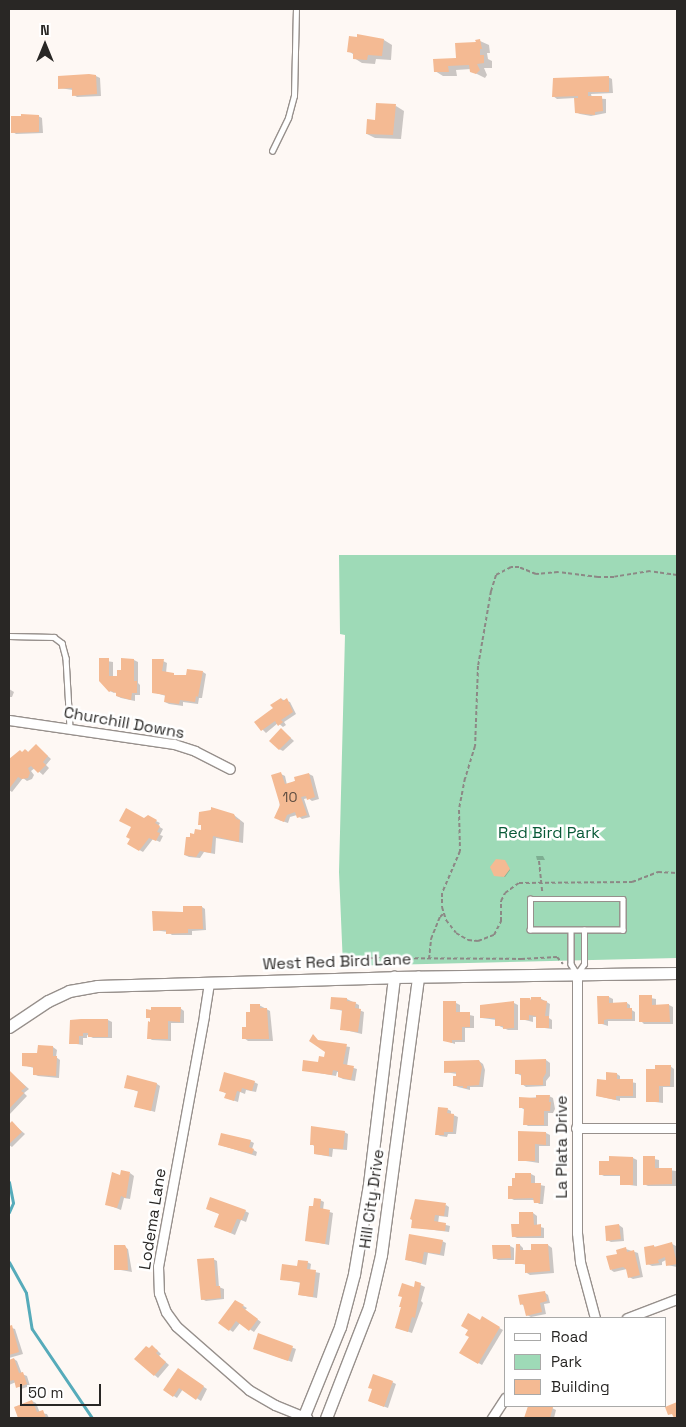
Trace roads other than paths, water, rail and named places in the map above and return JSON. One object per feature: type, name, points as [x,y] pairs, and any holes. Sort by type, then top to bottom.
[{"type":"street","name":"Churchill Downs","points":[[9,720],[174,744],[195,751],[230,769]]},
{"type":"street","name":"West Red Bird Lane","points":[[9,1027],[48,1001],[84,987],[394,976],[677,973]]},
{"type":"street","name":"La Plata Drive","points":[[577,974],[576,1128],[580,1262],[595,1317]]},
{"type":"street","name":"Hill City Drive","points":[[305,1418],[342,1318],[354,1274],[369,1184],[394,976]]},
{"type":"street","name":"Hill City Drive","points":[[326,1418],[369,1308],[381,1255],[418,976]]},
{"type":"street","name":"Lodema Lane","points":[[208,983],[204,1016],[158,1266],[159,1293],[166,1312],[176,1326],[248,1390],[275,1405],[305,1418]]},
{"type":"street","points":[[576,1128],[677,1128]]},
{"type":"street","points":[[369,1184],[390,1186]]},
{"type":"street","points":[[630,1317],[677,1299]]},
{"type":"street","points":[[492,1418],[503,1401]]},
{"type":"lane","points":[[272,151],[288,118],[294,96],[296,9]]},
{"type":"lane","points":[[9,636],[54,637],[62,643],[66,658],[70,728]]},
{"type":"lane","points":[[530,899],[622,900],[623,930],[572,930],[530,930],[530,899]]},
{"type":"lane","points":[[572,930],[571,964],[577,974],[584,964],[584,930]]},
{"type":"waterway","points":[[9,1182],[13,1203],[9,1212]]},
{"type":"waterway","points":[[9,1262],[26,1293],[32,1329],[92,1418]]},
{"type":"park label","name":"Red Bird Park","points":[[549,833]]}]
